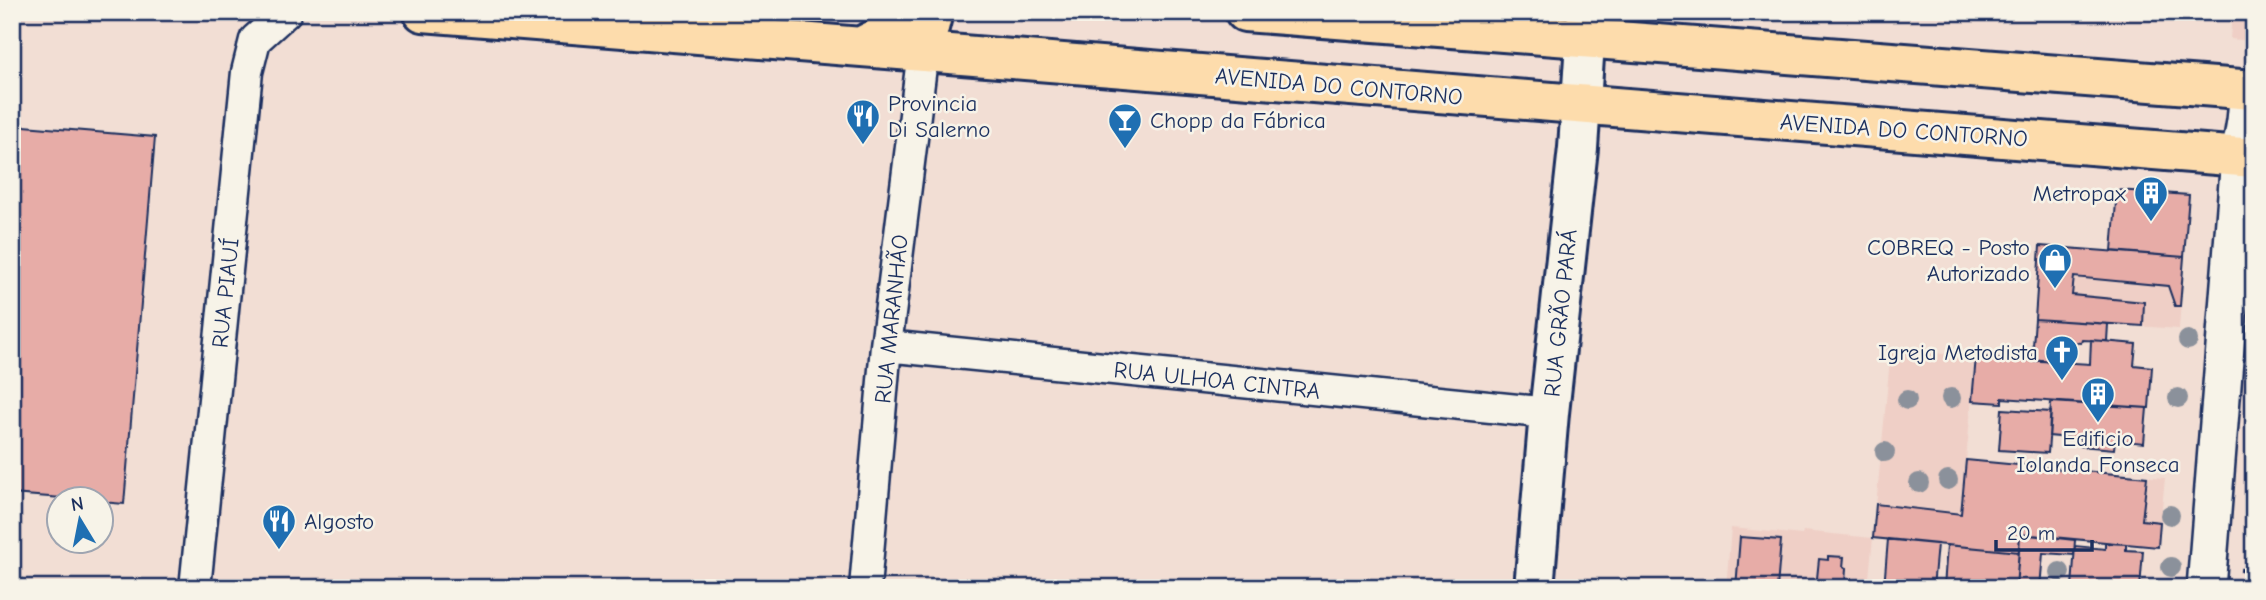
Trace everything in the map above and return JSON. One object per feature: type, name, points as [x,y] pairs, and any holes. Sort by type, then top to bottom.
[{"type":"main road","name":"AVENIDA DO CONTORNO","points":[[423,12],[2247,158]]},
{"type":"main road","points":[[862,46],[892,31],[901,12]]},
{"type":"main road","points":[[923,51],[933,12]]},
{"type":"main road","points":[[1245,12],[1586,25],[2251,90]]},
{"type":"main road","name":"RUA GRÃO PARÁ","points":[[1534,588],[1581,105],[1586,25]]},
{"type":"street","name":"RUA PIAUÍ","points":[[195,588],[247,72],[255,40],[286,12]]},
{"type":"street","name":"RUA MARANHÃO","points":[[865,588],[886,346],[923,51]]},
{"type":"street","points":[[2206,588],[2247,158],[2246,121],[2251,90]]},
{"type":"street","name":"RUA ULHOA CINTRA","points":[[886,346],[1549,413]]},
{"type":"shaded area","points":[[2232,12],[2254,12],[2254,41],[2230,39]]},
{"type":"shaded area","name":"COBREQ - Posto Autorizado","points":[[2040,246],[2184,257],[2179,329],[2035,319]]},
{"type":"shaded area","points":[[1891,349],[1976,357],[1966,460],[2165,478],[2158,547],[2021,534],[1873,538]]},
{"type":"shaded area","points":[[1731,528],[1873,538],[1868,588],[1726,588]]},
{"type":"building","points":[[12,125],[155,137],[124,504],[116,503],[116,484],[46,484],[46,497],[12,494]]},
{"type":"building","name":"Metropax","points":[[2117,190],[2189,195],[2184,257],[2112,251]]},
{"type":"building","name":"COBREQ - Posto Autorizado","points":[[2040,246],[2184,257],[2180,306],[2175,306],[2168,286],[2074,277],[2072,295],[2144,302],[2143,326],[2035,319]]},
{"type":"building","points":[[2035,319],[2108,324],[2107,341],[2052,341],[2051,361],[2032,359]]},
{"type":"building","name":"Igreja Metodista","points":[[2091,340],[2136,344],[2134,365],[2152,367],[2149,408],[2002,398],[2002,403],[1972,401],[1976,357],[2090,364]]},
{"type":"building","name":"Edificio Iolanda Fonseca","points":[[2051,402],[2147,408],[2144,443],[2115,440],[2114,449],[2080,446],[2080,439],[2049,436]]},
{"type":"building","points":[[2002,409],[2051,412],[2048,453],[1999,450]]},
{"type":"building","points":[[1966,460],[2147,477],[2142,520],[2160,522],[2158,547],[2020,534],[2019,552],[1873,538],[1876,504],[1961,514]]},
{"type":"building","points":[[2020,534],[2075,540],[2074,555],[2043,553],[2040,588],[2016,588]]},
{"type":"building","points":[[1740,537],[1781,540],[1777,588],[1736,588]]},
{"type":"building","points":[[1888,539],[1937,544],[1933,588],[1884,588]]},
{"type":"building","points":[[2105,543],[2126,544],[2126,550],[2143,551],[2140,588],[2072,587],[2075,546],[2105,549]]},
{"type":"building","points":[[1947,545],[2019,552],[2016,588],[1944,588]]},
{"type":"building","points":[[1828,556],[1844,557],[1845,584],[1840,583],[1840,588],[1816,588],[1819,559],[1828,560]]},
{"type":"place","name":"Provincia Di Salerno","points":[[863,146]]},
{"type":"place","name":"Chopp da Fábrica","points":[[1125,150]]},
{"type":"place","name":"Metropax","points":[[2151,223]]},
{"type":"place","name":"COBREQ - Posto Autorizado","points":[[2055,290]]},
{"type":"place","name":"Igreja Metodista","points":[[2062,382]]},
{"type":"place","name":"Edificio Iolanda Fonseca","points":[[2098,424]]},
{"type":"place","name":"Algosto","points":[[279,551]]}]
